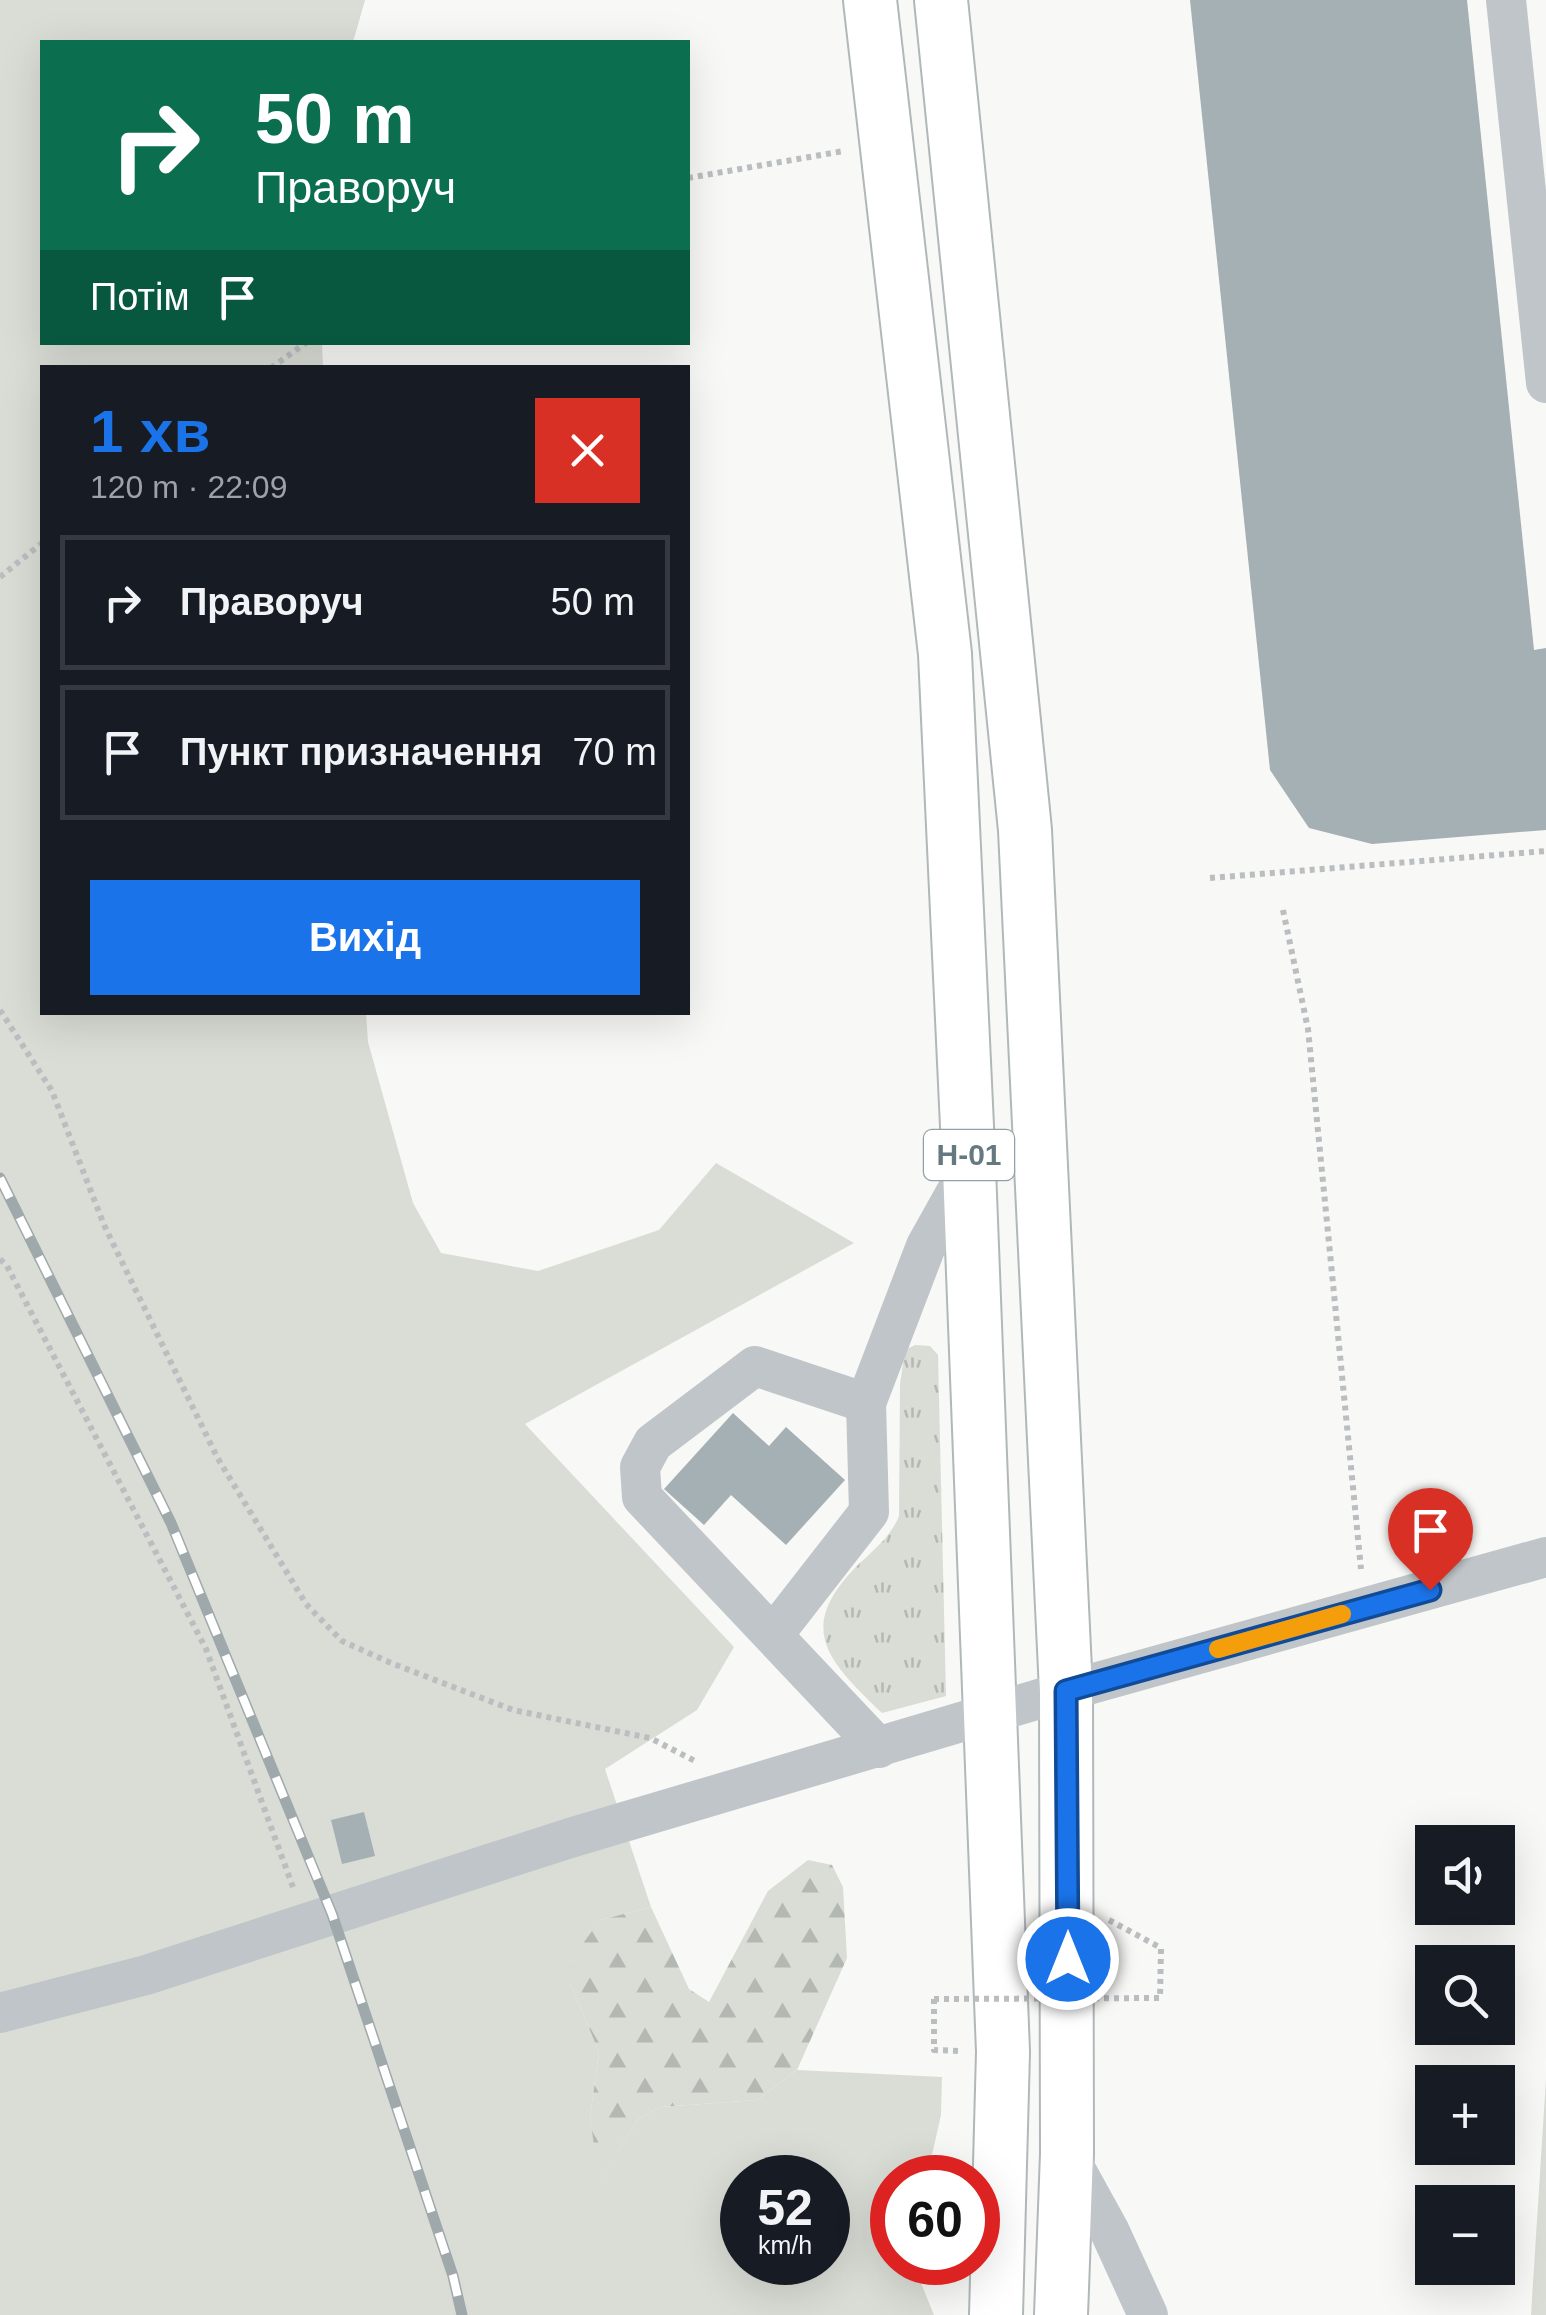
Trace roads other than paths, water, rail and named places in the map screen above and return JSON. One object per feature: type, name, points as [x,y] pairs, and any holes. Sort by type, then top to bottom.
[{"type":"main road","name":"Н-01","points":[[870,0],[944,654],[970,1169],[1003,2052],[996,2315]]},
{"type":"main road","name":"Н-01","points":[[941,0],[1025,830],[1066,1691],[1067,2154],[1061,2315]]},
{"type":"street","points":[[1506,0],[1546,383]]},
{"type":"street","points":[[774,1634],[869,1512],[866,1403],[926,1246],[970,1169]]},
{"type":"street","points":[[866,1403],[755,1366],[653,1442],[640,1467],[642,1497],[879,1748]]},
{"type":"street","points":[[0,2013],[146,1975],[734,1789],[1066,1691],[1546,1557]]},
{"type":"street","points":[[1067,2154],[1110,2232],[1148,2315]]},
{"type":"railway","points":[[0,1178],[171,1523],[332,1914],[453,2276],[462,2315]]}]
